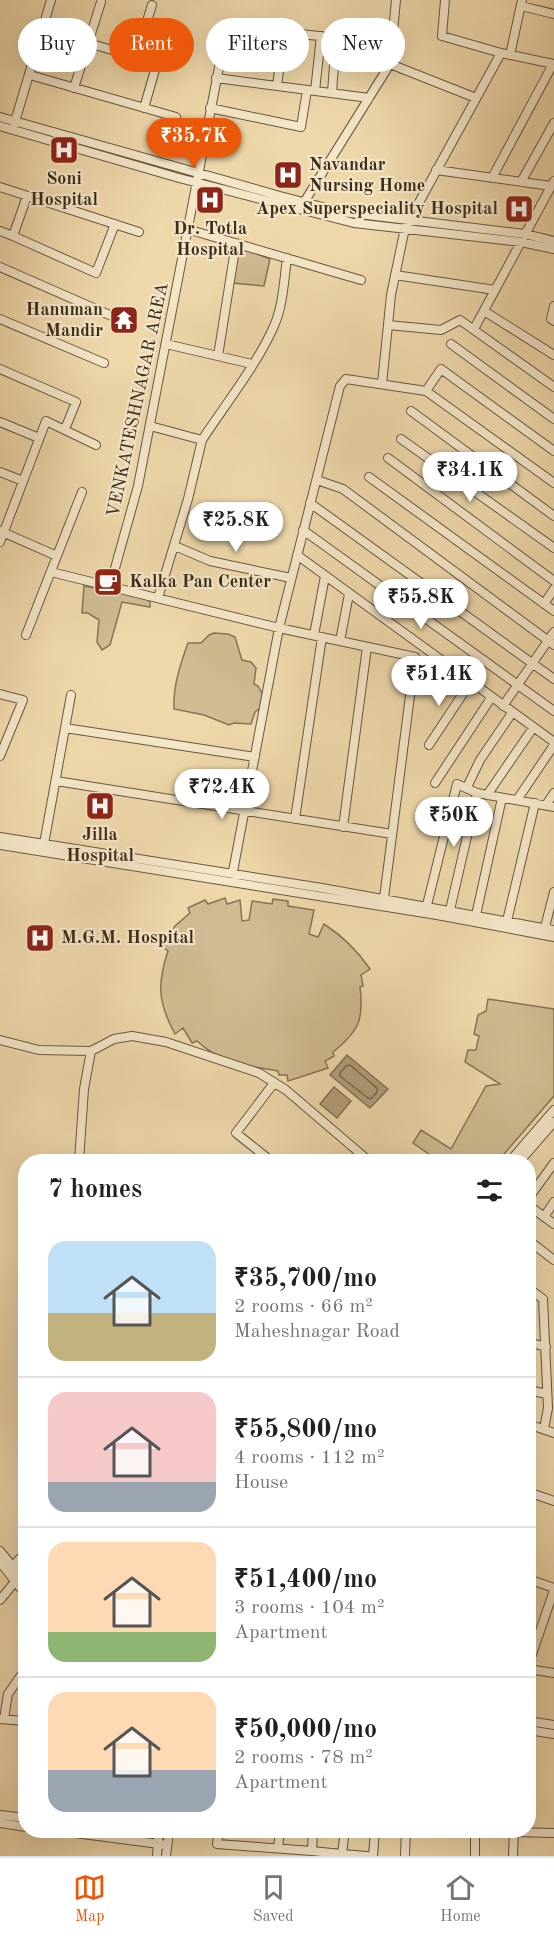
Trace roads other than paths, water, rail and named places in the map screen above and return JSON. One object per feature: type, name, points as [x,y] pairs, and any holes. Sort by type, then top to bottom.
[{"type":"street","points":[[13,125],[51,0]]},
{"type":"street","points":[[395,18],[396,0]]},
{"type":"street","points":[[445,0],[442,36],[554,64],[492,178]]},
{"type":"street","points":[[96,18],[101,2]]},
{"type":"street","points":[[382,384],[388,325],[404,224],[436,170],[472,97],[503,53],[522,3],[554,14]]},
{"type":"street","points":[[148,18],[152,4]]},
{"type":"street","points":[[210,108],[301,127],[311,90],[321,36],[309,35]]},
{"type":"street","points":[[405,70],[472,97]]},
{"type":"street","points":[[74,88],[79,72]]},
{"type":"street","points":[[144,108],[155,72]]},
{"type":"street","name":"VENKATESHNAGAR AREA","points":[[110,586],[138,486],[217,72]]},
{"type":"street","points":[[278,86],[280,72]]},
{"type":"street","points":[[332,93],[334,72]]},
{"type":"street","points":[[299,210],[385,72]]},
{"type":"street","points":[[30,75],[176,117]]},
{"type":"street","points":[[216,78],[369,98]]},
{"type":"street","points":[[0,117],[13,125],[196,182],[299,210],[354,223],[388,222]]},
{"type":"street","points":[[521,182],[554,123]]},
{"type":"street","points":[[0,126],[13,125],[388,222],[554,241]]},
{"type":"street","points":[[436,170],[521,182],[553,184],[474,329]]},
{"type":"street","points":[[0,187],[139,232]]},
{"type":"street","points":[[13,236],[27,196]]},
{"type":"street","points":[[0,231],[96,273],[115,224]]},
{"type":"street","points":[[187,229],[361,280]]},
{"type":"street","points":[[523,238],[554,249]]},
{"type":"street","points":[[218,356],[236,243]]},
{"type":"street","points":[[158,598],[202,440],[274,326],[280,305],[286,258]]},
{"type":"street","points":[[0,267],[121,320]]},
{"type":"street","points":[[395,275],[495,290]]},
{"type":"street","points":[[554,306],[551,319],[554,321]]},
{"type":"street","points":[[484,311],[554,355]]},
{"type":"street","points":[[0,319],[104,363]]},
{"type":"street","points":[[388,325],[441,330],[460,320],[554,387]]},
{"type":"street","points":[[166,344],[252,364]]},
{"type":"street","points":[[451,344],[554,420]]},
{"type":"street","points":[[0,369],[76,402],[64,429]]},
{"type":"street","points":[[426,391],[441,369],[554,451]]},
{"type":"street","points":[[232,878],[279,628],[340,386],[346,379],[426,391],[554,483]]},
{"type":"street","points":[[411,411],[554,516]]},
{"type":"street","points":[[0,542],[46,421],[96,445]]},
{"type":"street","points":[[0,422],[39,438]]},
{"type":"street","points":[[150,426],[202,440]]},
{"type":"street","points":[[401,439],[554,548]]},
{"type":"street","points":[[388,458],[554,581]]},
{"type":"street","points":[[0,472],[23,481]]},
{"type":"street","points":[[369,477],[554,611]]},
{"type":"street","points":[[317,480],[343,489],[551,642]]},
{"type":"street","points":[[26,635],[82,492]]},
{"type":"street","points":[[310,502],[554,679]]},
{"type":"street","points":[[303,530],[554,711]]},
{"type":"street","points":[[2,532],[57,556]]},
{"type":"street","points":[[174,546],[210,561],[291,578]]},
{"type":"street","points":[[297,555],[554,744],[517,800]]},
{"type":"street","points":[[51,572],[279,628],[415,657],[384,898]]},
{"type":"street","points":[[295,819],[325,576]]},
{"type":"street","points":[[544,604],[554,589]]},
{"type":"street","points":[[340,641],[349,594]]},
{"type":"street","points":[[503,706],[532,663],[551,642],[554,632]]},
{"type":"street","points":[[343,827],[367,646]]},
{"type":"street","points":[[429,745],[471,683]]},
{"type":"street","points":[[0,694],[23,700],[0,756]]},
{"type":"street","points":[[44,844],[71,695]]},
{"type":"street","points":[[435,783],[491,698]]},
{"type":"street","points":[[467,787],[480,760],[512,713]]},
{"type":"street","points":[[65,728],[255,757]]},
{"type":"street","points":[[487,795],[533,728]]},
{"type":"street","points":[[56,781],[392,834]]},
{"type":"street","points":[[427,905],[457,784],[477,793],[550,806],[554,793]]},
{"type":"street","points":[[450,910],[477,793]]},
{"type":"street","points":[[476,915],[502,798]]},
{"type":"street","points":[[507,921],[535,803]]},
{"type":"street","points":[[0,837],[437,915],[544,932],[554,930]]},
{"type":"street","points":[[0,845],[427,905],[507,921],[554,937]]},
{"type":"street","points":[[544,932],[554,895]]},
{"type":"street","points":[[0,1040],[39,1050],[91,1051],[114,1039],[132,1036],[166,1042],[260,1073],[285,1090],[361,1154]]},
{"type":"street","points":[[79,1154],[84,1089],[91,1051]]},
{"type":"street","points":[[262,1154],[236,1133],[274,1083]]},
{"type":"street","points":[[516,1154],[554,1110]]},
{"type":"street","points":[[526,1154],[554,1122]]},
{"type":"street","points":[[536,1187],[554,1163]]},
{"type":"street","points":[[543,1217],[554,1202]]},
{"type":"street","points":[[536,1211],[554,1224]]},
{"type":"street","points":[[536,1246],[554,1260]]},
{"type":"street","points":[[536,1294],[543,1299],[546,1347],[548,1408],[544,1429]]},
{"type":"street","points":[[536,1344],[546,1347]]},
{"type":"street","points":[[536,1392],[547,1394]]},
{"type":"street","points":[[536,1426],[554,1433]]},
{"type":"street","points":[[536,1495],[554,1501]]},
{"type":"street","points":[[0,1551],[18,1579]]},
{"type":"street","points":[[10,1569],[18,1560]]},
{"type":"street","points":[[0,1562],[10,1569]]},
{"type":"street","points":[[536,1582],[554,1589],[536,1644]]},
{"type":"street","points":[[0,1600],[18,1583]]},
{"type":"street","points":[[536,1670],[554,1673]]},
{"type":"street","points":[[18,1680],[8,1694],[2,1719],[18,1720]]},
{"type":"street","points":[[536,1722],[554,1725]]},
{"type":"street","points":[[536,1731],[554,1734]]},
{"type":"street","points":[[0,1815],[18,1817]]},
{"type":"street","points":[[0,1823],[18,1826]]},
{"type":"street","points":[[536,1832],[554,1833]]},
{"type":"street","points":[[112,1838],[167,1845]]},
{"type":"street","points":[[157,1856],[158,1838]]},
{"type":"street","points":[[166,1856],[168,1838]]},
{"type":"street","points":[[218,1838],[217,1844],[367,1856]]},
{"type":"street","points":[[278,1848],[279,1838]]},
{"type":"street","points":[[312,1851],[313,1838]]},
{"type":"street","points":[[342,1854],[344,1838]]},
{"type":"street","points":[[373,1856],[374,1838]]},
{"type":"street","points":[[405,1856],[406,1838]]},
{"type":"street","points":[[475,1838],[475,1856]]},
{"type":"street","points":[[513,1856],[514,1838]]},
{"type":"water","points":[[347,1055],[388,1089],[370,1108],[330,1075]]},
{"type":"water","points":[[334,1087],[351,1101],[337,1118],[320,1104]]},
{"type":"place","name":"Soni Hospital","points":[[64,150]]},
{"type":"place","name":"Navandar Nursing Home","points":[[288,175]]},
{"type":"place","name":"Dr. Totla Hospital","points":[[210,200]]},
{"type":"place","name":"Apex Superspeciality Hospital","points":[[519,209]]},
{"type":"place","name":"Hanuman Mandir","points":[[124,320]]},
{"type":"place","name":"Kalka Pan Center","points":[[108,582]]},
{"type":"place","name":"Jilla Hospital","points":[[100,806]]},
{"type":"place","name":"M.G.M. Hospital","points":[[40,938]]}]
